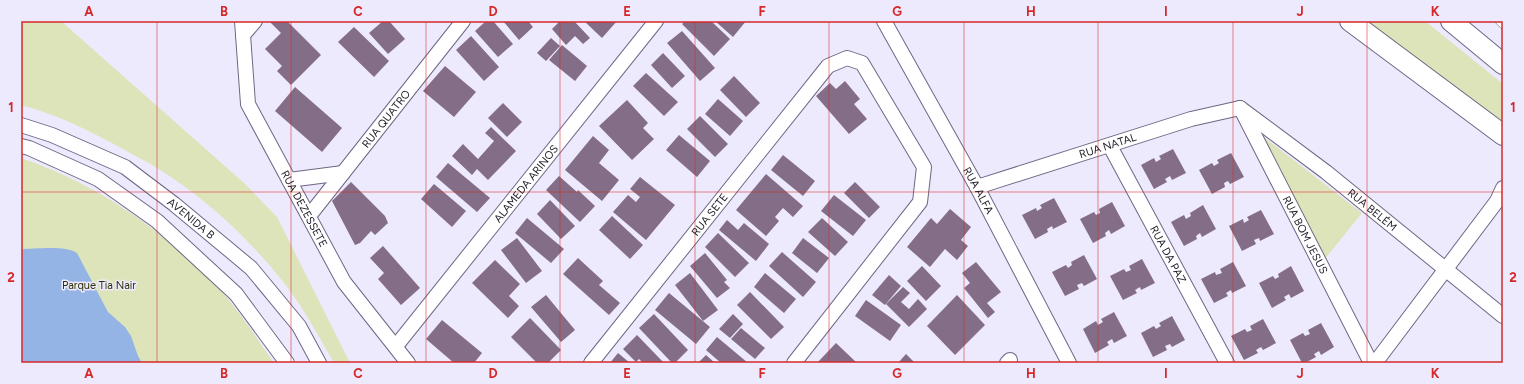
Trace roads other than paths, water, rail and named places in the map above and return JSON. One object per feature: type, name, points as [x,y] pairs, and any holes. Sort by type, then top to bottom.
[{"type":"main road","points":[[1350,21],[1503,135]]},
{"type":"main road","points":[[1451,21],[1503,64]]},
{"type":"street","name":"RUA DEZESSETE","points":[[242,21],[248,104],[344,282],[402,354],[414,363]]},
{"type":"street","points":[[243,35],[255,21]]},
{"type":"street","name":"RUA QUATRO","points":[[309,216],[463,21]]},
{"type":"street","name":"ALAMEDA ARINOS","points":[[402,354],[656,21]]},
{"type":"street","name":"RUA ALFA","points":[[884,21],[977,187],[1069,363]]},
{"type":"street","name":"RUA SETE","points":[[591,363],[828,66],[847,58],[862,63],[924,167],[920,202],[794,363]]},
{"type":"street","name":"RUA NATAL","points":[[977,187],[1110,146],[1191,119],[1240,108]]},
{"type":"street","name":"RUA BELÉM","points":[[1240,108],[1326,172],[1503,316]]},
{"type":"street","name":"RUA BOM JESUS","points":[[1240,108],[1371,363]]},
{"type":"street","name":"AVENIDA B","points":[[21,125],[52,135],[125,167],[174,204],[251,268],[299,326],[319,363]]},
{"type":"street","points":[[21,146],[29,148],[98,179],[157,221],[236,294],[287,363]]},
{"type":"street","name":"RUA DA PAZ","points":[[1110,146],[1227,363]]},
{"type":"street","points":[[289,180],[343,174]]},
{"type":"street","points":[[1375,363],[1501,195]]},
{"type":"lane","points":[[1499,21],[1503,26]]},
{"type":"water","points":[[58,248],[77,253],[108,312],[125,327],[131,336],[142,363],[21,363],[21,249]]},
{"type":"park label","name":"Parque Tia Nair","points":[[99,285]]}]
